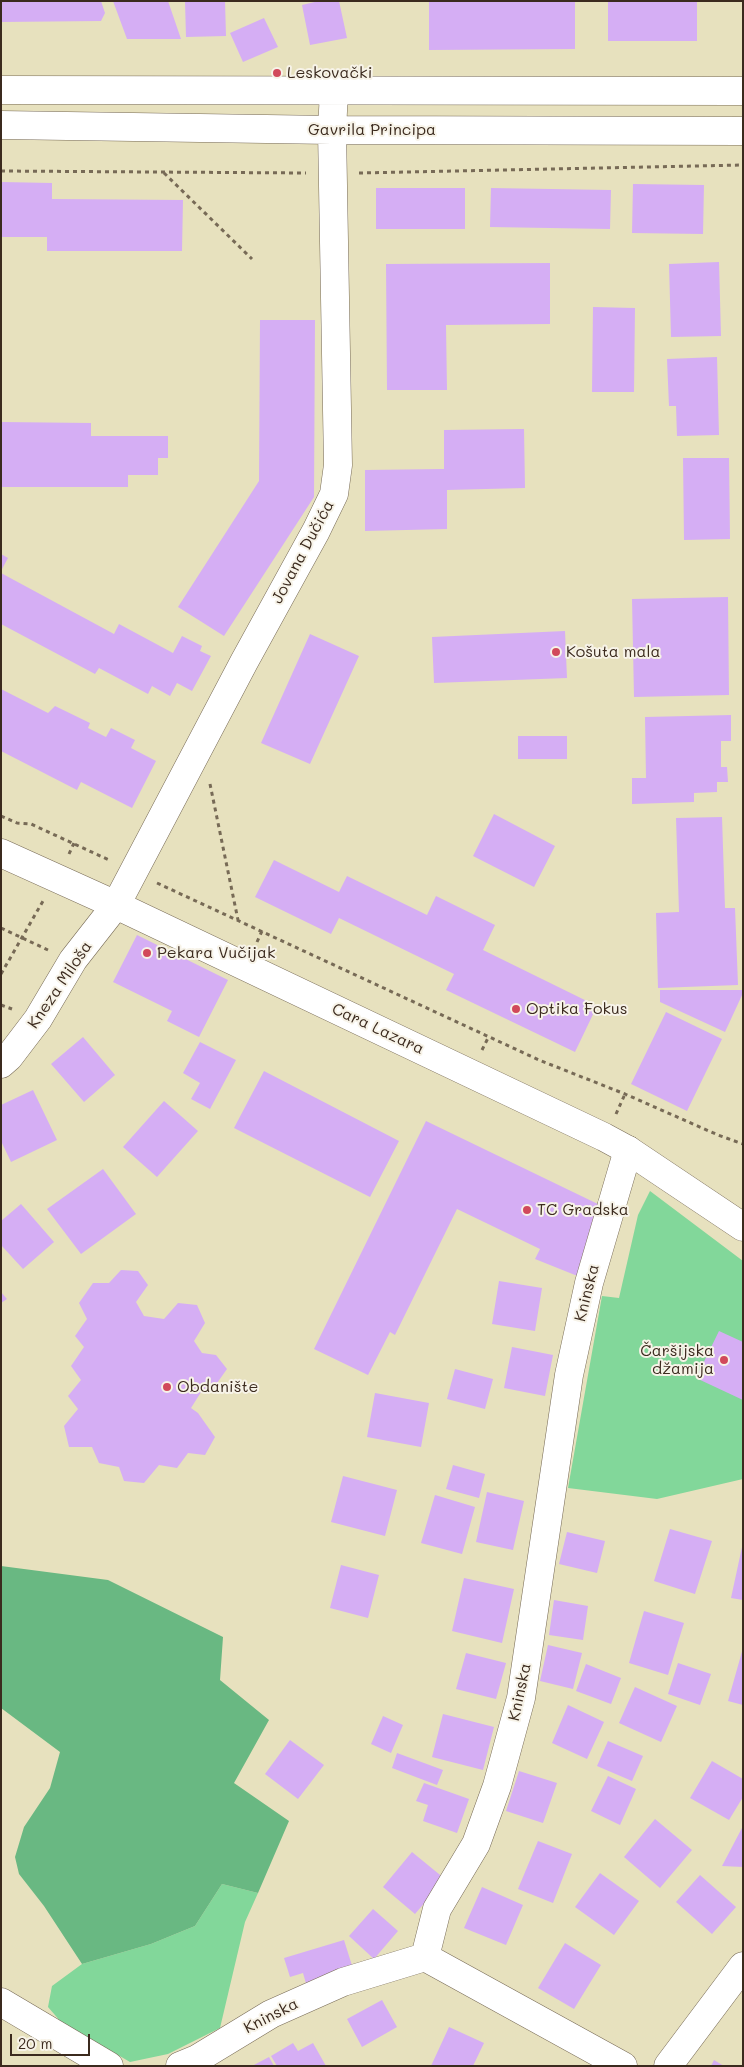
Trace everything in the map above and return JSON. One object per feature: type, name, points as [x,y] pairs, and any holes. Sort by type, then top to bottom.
[{"type":"street","points":[[1,90],[334,92],[743,91]]},
{"type":"street","name":"Jovana Dučića","points":[[116,905],[334,494],[338,466],[332,130],[334,92]]},
{"type":"street","name":"Gavrila Principa","points":[[1,125],[332,130],[743,131]]},
{"type":"street","name":"Cara Lazara","points":[[1,853],[116,905],[470,1072],[628,1150],[743,1227]]},
{"type":"street","name":"Kneza Miloša","points":[[1,1064],[9,1057],[38,1019],[73,960],[116,905]]},
{"type":"street","name":"Kninska","points":[[180,2066],[197,2059],[280,2010],[343,1982],[425,1957],[437,1909],[476,1844],[496,1786],[521,1698],[569,1374],[589,1283],[628,1150]]},
{"type":"street","points":[[425,1957],[623,2066]]},
{"type":"street","points":[[668,2066],[743,1966]]},
{"type":"street","points":[[1,2002],[109,2066]]},
{"type":"path","points":[[1,172],[333,173],[743,166]]},
{"type":"path","points":[[163,172],[252,259]]},
{"type":"path","points":[[209,778],[238,921]]},
{"type":"path","points":[[1,816],[17,823],[31,824],[74,843],[132,872],[539,1060],[743,1144]]},
{"type":"path","points":[[1,974],[56,879],[74,843]]},
{"type":"path","points":[[1,928],[73,960]]},
{"type":"green space","points":[[650,1191],[743,1261],[743,1479],[657,1499],[568,1488],[602,1296],[619,1298],[638,1215]]},
{"type":"green space","points":[[1,1566],[108,1580],[223,1637],[220,1680],[269,1720],[234,1783],[289,1821],[258,1893],[222,1884],[195,1926],[151,1944],[82,1964],[44,1906],[19,1874],[15,1857],[24,1827],[50,1788],[60,1752],[1,1708]]},
{"type":"green space","points":[[222,1884],[258,1893],[245,1922],[220,2028],[168,2054],[130,2062],[61,2022],[48,2007],[52,1986],[82,1964],[151,1944],[195,1926]]},
{"type":"building","points":[[1,1],[101,1],[105,13],[101,21],[1,22]]},
{"type":"building","points":[[113,1],[168,1],[181,39],[127,39]]},
{"type":"building","points":[[185,1],[225,1],[226,36],[186,37]]},
{"type":"building","points":[[319,1],[339,1],[347,38],[310,45],[302,5]]},
{"type":"building","points":[[429,1],[575,1],[575,49],[429,50]]},
{"type":"building","points":[[608,1],[697,1],[697,41],[608,41]]},
{"type":"building","points":[[264,18],[278,47],[243,62],[230,33]]},
{"type":"building","points":[[1,182],[52,183],[52,199],[183,200],[182,251],[47,251],[47,237],[1,237]]},
{"type":"building","points":[[633,184],[704,185],[703,234],[632,233]]},
{"type":"building","points":[[376,188],[465,188],[465,229],[376,229]]},
{"type":"building","points":[[491,188],[611,190],[610,229],[490,227]]},
{"type":"building","points":[[719,262],[721,336],[671,337],[669,264]]},
{"type":"building","points":[[550,263],[550,324],[446,325],[447,390],[387,390],[386,264]]},
{"type":"building","points":[[593,307],[635,308],[634,392],[592,392]]},
{"type":"building","points":[[260,320],[315,320],[314,497],[224,636],[178,607],[259,481]]},
{"type":"building","points":[[717,357],[719,435],[677,436],[676,406],[669,406],[667,359]]},
{"type":"building","points":[[1,422],[91,423],[91,436],[168,436],[168,458],[158,458],[158,475],[128,475],[128,487],[1,487]]},
{"type":"building","points":[[524,429],[525,488],[447,490],[447,529],[365,531],[365,470],[444,469],[444,430]]},
{"type":"building","points":[[683,458],[729,458],[730,539],[684,540]]},
{"type":"building","points":[[1,554],[8,558],[1,571]]},
{"type":"building","points":[[1,573],[114,634],[119,624],[173,653],[182,636],[202,646],[200,651],[211,656],[192,691],[177,683],[170,696],[152,686],[148,694],[99,668],[95,674],[1,624]]},
{"type":"building","points":[[728,597],[729,695],[634,697],[632,599]]},
{"type":"building","points":[[565,631],[567,678],[434,683],[432,637]]},
{"type":"building","points":[[310,634],[359,656],[310,764],[261,743]]},
{"type":"building","points":[[1,689],[48,713],[55,706],[90,723],[88,728],[106,737],[111,728],[135,740],[131,748],[156,761],[132,808],[81,782],[77,790],[1,751]]},
{"type":"building","points":[[731,715],[731,741],[721,741],[721,767],[727,767],[728,782],[717,782],[717,792],[694,793],[694,802],[632,804],[632,778],[646,778],[645,717]]},
{"type":"building","points":[[518,736],[567,736],[567,759],[518,759]]},
{"type":"building","points":[[494,814],[555,846],[534,887],[473,856]]},
{"type":"building","points":[[722,817],[725,908],[735,908],[738,985],[658,988],[656,913],[679,912],[676,818]]},
{"type":"building","points":[[274,860],[339,892],[347,876],[427,915],[436,896],[495,925],[483,950],[597,1006],[575,1052],[446,990],[454,974],[339,918],[331,934],[255,897]]},
{"type":"building","points":[[137,935],[228,980],[199,1037],[167,1021],[172,1011],[113,982]]},
{"type":"building","points":[[660,990],[743,990],[743,993],[725,1032],[660,1002]]},
{"type":"building","points":[[666,1012],[722,1039],[687,1111],[631,1084]]},
{"type":"building","points":[[83,1037],[115,1075],[84,1102],[51,1064]]},
{"type":"building","points":[[200,1042],[236,1060],[210,1109],[191,1099],[200,1083],[183,1073]]},
{"type":"building","points":[[264,1071],[399,1141],[370,1197],[234,1128]]},
{"type":"building","points":[[33,1090],[57,1140],[11,1162],[1,1141],[1,1105]]},
{"type":"building","points":[[164,1101],[198,1131],[157,1177],[123,1147]]},
{"type":"building","points":[[426,1121],[602,1206],[585,1279],[535,1259],[540,1249],[457,1209],[395,1335],[390,1332],[368,1375],[314,1349]]},
{"type":"building","points":[[103,1169],[136,1214],[81,1254],[47,1209]]},
{"type":"building","points":[[21,1204],[54,1242],[23,1269],[1,1245],[1,1221]]},
{"type":"building","points":[[121,1270],[138,1271],[148,1285],[136,1302],[144,1316],[164,1319],[178,1303],[197,1305],[205,1323],[194,1341],[202,1353],[216,1355],[227,1369],[210,1393],[203,1389],[191,1408],[198,1413],[215,1437],[205,1455],[188,1453],[177,1468],[159,1465],[144,1483],[124,1481],[119,1467],[99,1463],[92,1447],[69,1447],[64,1426],[78,1409],[68,1396],[81,1380],[71,1366],[84,1347],[75,1336],[87,1319],[79,1303],[93,1283],[109,1283]]},
{"type":"building","points":[[499,1281],[542,1288],[535,1331],[492,1324]]},
{"type":"building","points":[[1,1292],[7,1299],[1,1303]]},
{"type":"building","name":"Čaršijska džamija","points":[[719,1331],[743,1342],[743,1400],[696,1378]]},
{"type":"building","points":[[512,1347],[553,1355],[545,1396],[504,1388]]},
{"type":"building","points":[[455,1369],[493,1379],[485,1409],[447,1399]]},
{"type":"building","points":[[375,1393],[429,1403],[421,1447],[367,1437]]},
{"type":"building","points":[[453,1465],[485,1474],[479,1498],[446,1489]]},
{"type":"building","points":[[343,1476],[397,1490],[385,1536],[331,1522]]},
{"type":"building","points":[[487,1492],[524,1501],[513,1550],[476,1542]]},
{"type":"building","points":[[435,1495],[475,1507],[462,1554],[421,1543]]},
{"type":"building","points":[[670,1529],[712,1541],[695,1594],[654,1581]]},
{"type":"building","points":[[567,1532],[605,1541],[597,1573],[559,1564]]},
{"type":"building","points":[[743,1547],[743,1600],[731,1598]]},
{"type":"building","points":[[341,1565],[379,1575],[368,1618],[330,1608]]},
{"type":"building","points":[[464,1578],[514,1589],[502,1643],[452,1631]]},
{"type":"building","points":[[554,1600],[588,1606],[583,1640],[549,1635]]},
{"type":"building","points":[[644,1611],[684,1623],[668,1675],[629,1663]]},
{"type":"building","points":[[548,1645],[582,1653],[573,1689],[540,1681]]},
{"type":"building","points":[[743,1648],[743,1705],[728,1701]]},
{"type":"building","points":[[466,1653],[506,1663],[496,1699],[456,1689]]},
{"type":"building","points":[[678,1663],[711,1674],[700,1705],[668,1694]]},
{"type":"building","points":[[586,1664],[621,1678],[611,1704],[576,1691]]},
{"type":"building","points":[[635,1687],[677,1706],[661,1742],[619,1723]]},
{"type":"building","points":[[568,1705],[604,1722],[587,1759],[552,1743]]},
{"type":"building","points":[[443,1714],[494,1727],[483,1770],[432,1757]]},
{"type":"building","points":[[383,1716],[403,1725],[391,1753],[371,1744]]},
{"type":"building","points":[[290,1740],[324,1765],[298,1799],[265,1774]]},
{"type":"building","points":[[608,1741],[643,1756],[632,1781],[597,1766]]},
{"type":"building","points":[[397,1753],[443,1770],[437,1785],[392,1768]]},
{"type":"building","points":[[712,1761],[743,1779],[743,1797],[729,1820],[690,1798]]},
{"type":"building","points":[[519,1771],[557,1783],[543,1823],[506,1811]]},
{"type":"building","points":[[608,1776],[636,1789],[620,1825],[591,1811]]},
{"type":"building","points":[[424,1783],[469,1799],[457,1833],[423,1821],[428,1805],[416,1801]]},
{"type":"building","points":[[655,1819],[692,1850],[660,1888],[624,1857]]},
{"type":"building","points":[[743,1826],[743,1867],[722,1866]]},
{"type":"building","points":[[538,1841],[572,1854],[553,1903],[518,1889]]},
{"type":"building","points":[[412,1852],[445,1879],[415,1914],[383,1887]]},
{"type":"building","points":[[600,1873],[639,1901],[614,1935],[575,1907]]},
{"type":"building","points":[[700,1875],[736,1907],[712,1934],[676,1902]]},
{"type":"building","points":[[482,1887],[523,1905],[506,1945],[464,1928]]},
{"type":"building","points":[[373,1909],[398,1931],[374,1959],[349,1936]]},
{"type":"building","points":[[344,1940],[354,1972],[307,1987],[303,1973],[290,1977],[284,1958]]},
{"type":"building","points":[[565,1943],[601,1965],[574,2009],[538,1988]]},
{"type":"building","points":[[382,2000],[397,2027],[362,2047],[347,2019]]},
{"type":"building","points":[[449,2027],[484,2043],[473,2066],[431,2066]]},
{"type":"building","points":[[293,2043],[298,2051],[313,2043],[326,2066],[277,2066],[271,2056]]},
{"type":"building","points":[[269,2057],[274,2066],[252,2066]]},
{"type":"building","points":[[714,2060],[724,2066],[711,2066]]},
{"type":"place","name":"Leskovački","points":[[277,73]]},
{"type":"place","name":"Košuta mala","points":[[556,652]]},
{"type":"place","name":"Pekara Vučijak","points":[[147,953]]},
{"type":"place","name":"Optika Fokus","points":[[516,1009]]},
{"type":"place","name":"TC Gradska","points":[[527,1210]]},
{"type":"place","name":"Čaršijska džamija","points":[[724,1360]]},
{"type":"place","name":"Obdanište","points":[[167,1387]]}]
